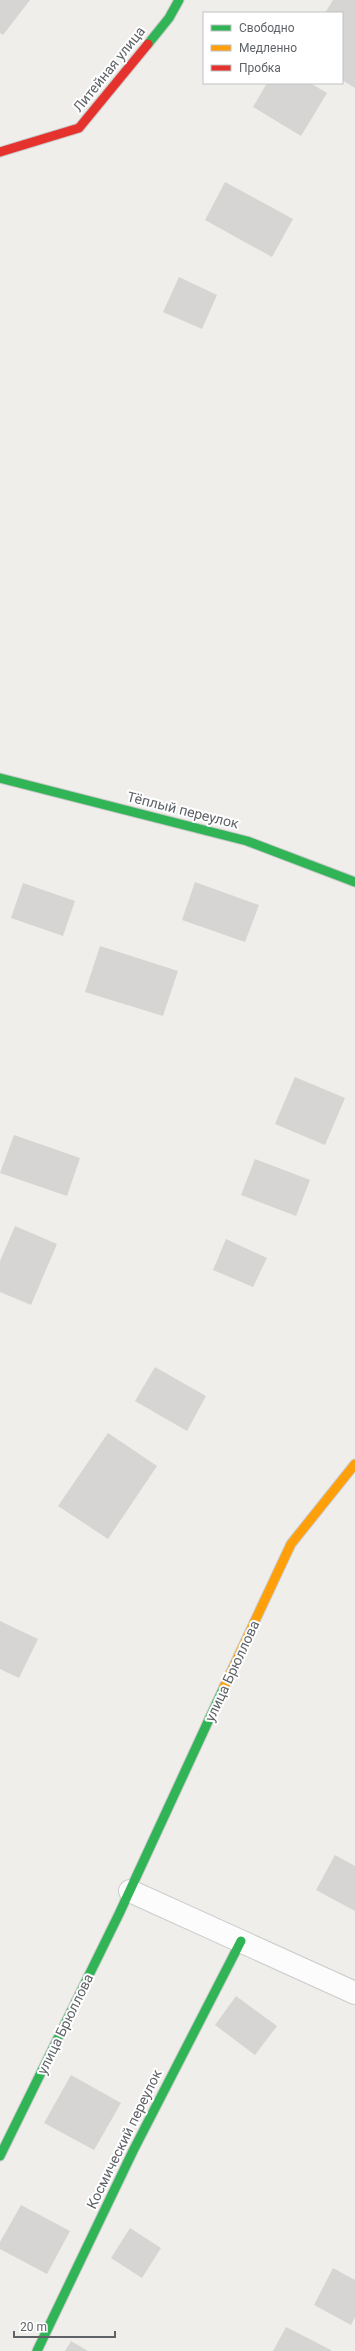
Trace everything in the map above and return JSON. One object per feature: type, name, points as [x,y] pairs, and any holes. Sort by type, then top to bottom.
[{"type":"street","name":"Литейная улица","points":[[0,152],[79,128],[169,18],[179,0]]},
{"type":"street","name":"Тёплый переулок","points":[[0,778],[248,841],[355,882]]},
{"type":"street","name":"улица Брюллова","points":[[0,2156],[130,1891],[291,1544],[355,1464]]},
{"type":"street","points":[[130,1891],[355,1993]]},
{"type":"street","name":"Космический переулок","points":[[37,2351],[133,2151],[241,1941]]},
{"type":"building","points":[[0,0],[30,0],[3,35],[0,33]]},
{"type":"building","points":[[333,0],[355,0],[355,88],[343,81],[343,12],[326,12]]},
{"type":"building","points":[[266,84],[312,84],[327,93],[301,136],[253,107]]},
{"type":"building","points":[[225,182],[293,219],[272,257],[205,220]]},
{"type":"building","points":[[179,277],[217,295],[202,329],[163,312]]},
{"type":"building","points":[[195,882],[259,905],[245,942],[182,920]]},
{"type":"building","points":[[23,883],[75,901],[63,936],[11,918]]},
{"type":"building","points":[[100,946],[178,971],[163,1016],[85,992]]},
{"type":"building","points":[[295,1077],[345,1098],[325,1145],[275,1124]]},
{"type":"building","points":[[14,1135],[80,1158],[67,1196],[0,1173]]},
{"type":"building","points":[[255,1159],[310,1180],[296,1216],[241,1195]]},
{"type":"building","points":[[15,1226],[57,1244],[31,1305],[0,1292],[0,1261]]},
{"type":"building","points":[[226,1239],[267,1258],[253,1287],[213,1270]]},
{"type":"building","points":[[155,1367],[206,1396],[187,1431],[135,1401]]},
{"type":"building","points":[[108,1433],[157,1466],[108,1539],[58,1506]]},
{"type":"building","points":[[0,1621],[38,1639],[19,1678],[0,1669]]},
{"type":"building","points":[[335,1855],[355,1866],[355,1911],[316,1890]]},
{"type":"building","points":[[236,1996],[277,2026],[255,2055],[215,2025]]},
{"type":"building","points":[[71,2075],[121,2103],[94,2150],[44,2123]]},
{"type":"building","points":[[21,2205],[70,2231],[47,2274],[0,2249],[0,2242]]},
{"type":"building","points":[[130,2228],[161,2248],[142,2278],[111,2258]]},
{"type":"building","points":[[333,2268],[355,2280],[355,2317],[351,2325],[314,2305]]},
{"type":"building","points":[[286,2327],[331,2350],[331,2351],[273,2351]]},
{"type":"building","points":[[71,2341],[88,2351],[65,2351]]},
{"type":"traffic: fast","points":[[148,44],[169,18],[179,0]]},
{"type":"traffic: fast","points":[[0,778],[247,841],[355,882]]},
{"type":"traffic: fast","points":[[0,2156],[119,1914],[224,1687]]},
{"type":"traffic: fast","points":[[37,2351],[133,2151],[241,1941]]},
{"type":"traffic: slow","points":[[224,1687],[291,1544],[355,1464]]},
{"type":"traffic: jam","points":[[0,152],[79,128],[148,44]]}]
